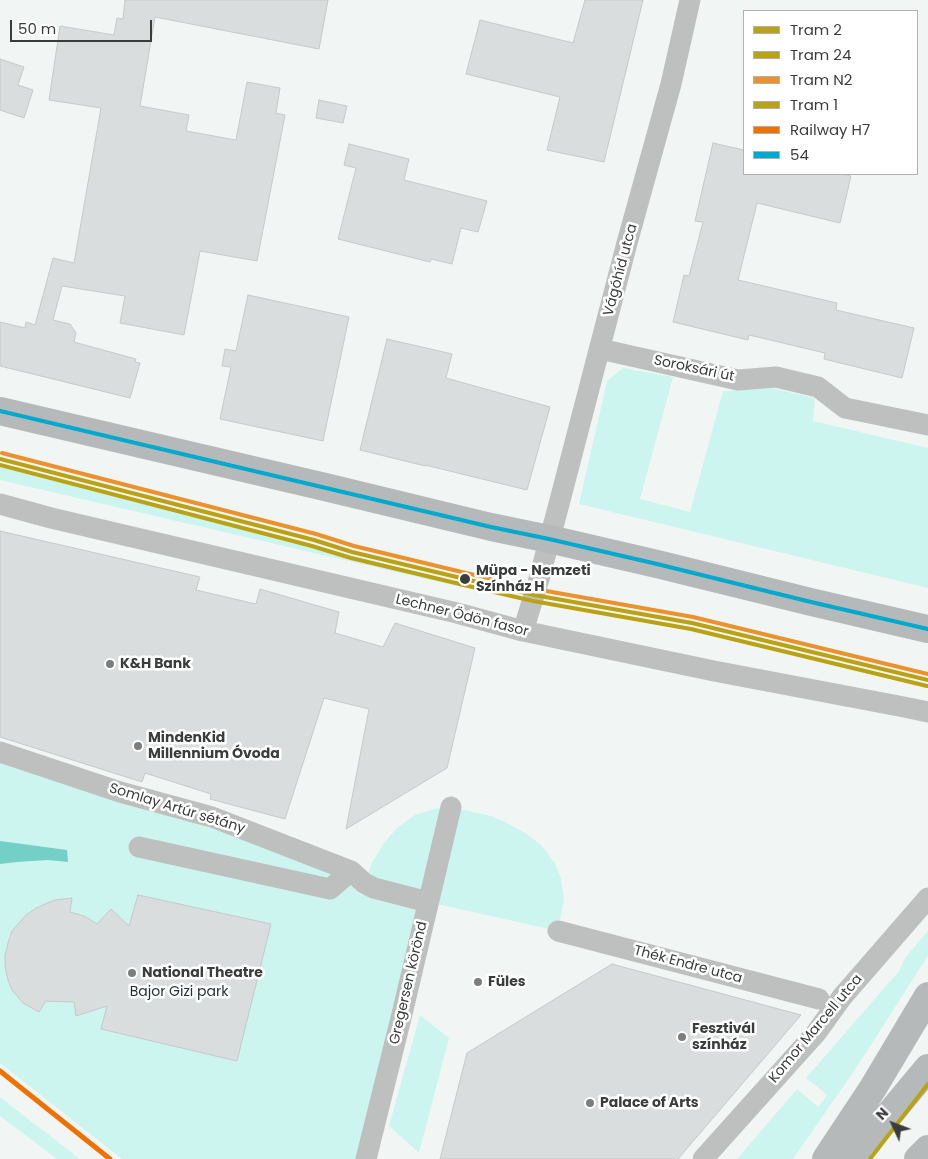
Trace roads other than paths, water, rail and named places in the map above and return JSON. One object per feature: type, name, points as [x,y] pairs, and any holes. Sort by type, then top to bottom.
[{"type":"main road","points":[[0,411],[928,629]]},
{"type":"main road","points":[[826,1159],[873,1088],[928,996]]},
{"type":"main road","points":[[852,1159],[928,1068]]},
{"type":"main road","points":[[918,1159],[928,1149]]},
{"type":"street","name":"Vágóhíd utca","points":[[550,539],[671,84],[690,0]]},
{"type":"street","name":"Soroksári út","points":[[600,349],[738,380],[776,377],[818,387],[845,408],[928,425]]},
{"type":"street","name":"Lechner Ödön fasor","points":[[0,504],[51,518],[457,613],[523,631],[714,671],[928,712]]},
{"type":"street","points":[[523,631],[550,539]]},
{"type":"street","name":"Somlay Artúr sétány","points":[[0,752],[120,792],[212,817],[351,870],[364,883],[374,888],[428,902]]},
{"type":"street","name":"Gregersen körönd","points":[[366,1159],[451,807]]},
{"type":"street","points":[[139,847],[330,889],[351,870]]},
{"type":"street","name":"Komor Marcell utca","points":[[703,1159],[816,1033],[842,997],[928,898]]},
{"type":"street","name":"Thék Endre utca","points":[[558,931],[818,999]]},
{"type":"water","points":[[0,841],[67,850],[68,862],[48,860],[0,864]]},
{"type":"tram line","name":"N2","points":[[2,453],[316,534],[354,546],[466,573],[535,589],[693,617],[928,674]]},
{"type":"tram line","name":"2","points":[[0,459],[314,540],[352,552],[465,579],[534,595],[692,623],[928,680]]},
{"type":"tram line","name":"24","points":[[0,465],[312,546],[351,558],[464,585],[533,601],[691,629],[927,686]]},
{"type":"tram line","name":"1","points":[[870,1159],[928,1084]]},
{"type":"rail line","name":"H7","points":[[0,1071],[110,1159]]},
{"type":"place","name":"Müpa - Nemzeti Színház H","points":[[465,579]]},
{"type":"place","name":"K&H Bank","points":[[110,664]]},
{"type":"place","name":"MindenKid Millennium Óvoda","points":[[138,746]]},
{"type":"place","name":"National Theatre","points":[[132,973]]},
{"type":"place","name":"Füles","points":[[478,982]]},
{"type":"place","name":"Fesztivál színház","points":[[682,1037]]},
{"type":"place","name":"Palace of Arts","points":[[590,1103]]},
{"type":"park label","name":"Bajor Gizi park","points":[[179,992]]}]
